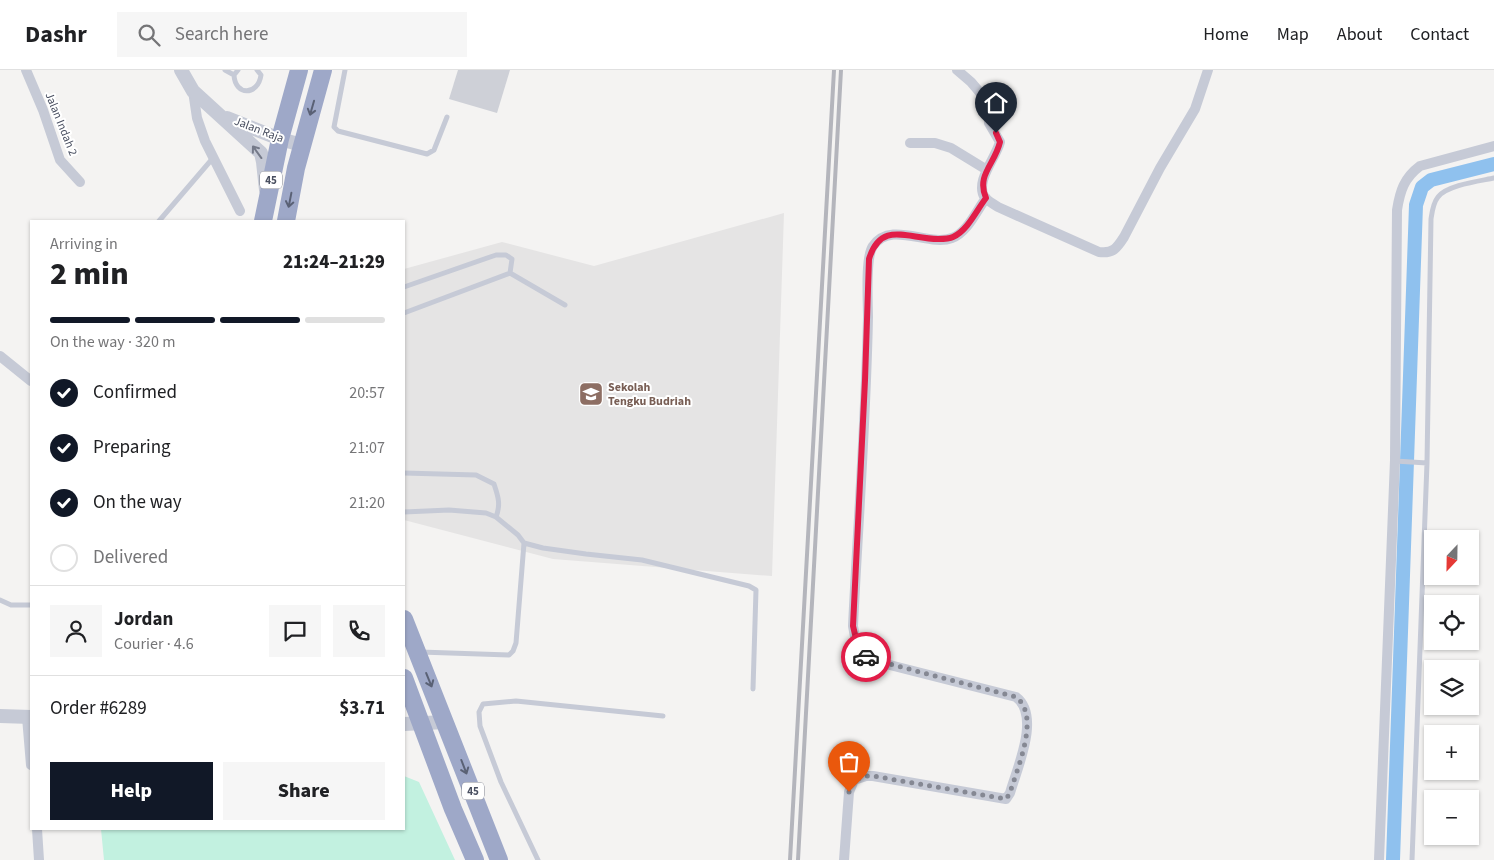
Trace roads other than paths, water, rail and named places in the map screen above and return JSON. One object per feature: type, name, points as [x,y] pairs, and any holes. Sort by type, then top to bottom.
[{"type":"highway","name":"45","points":[[263,220],[280,139],[299,70]]},
{"type":"highway","name":"45","points":[[286,220],[302,145],[323,70]]},
{"type":"highway","name":"45","points":[[405,622],[499,860]]},
{"type":"highway","name":"45","points":[[405,684],[412,724],[475,860]]},
{"type":"street","name":"Jalan Indah 2","points":[[26,70],[43,110],[60,160],[80,182]]},
{"type":"street","name":"Jalan Raja","points":[[181,70],[193,92],[261,153],[264,162],[267,198]]},
{"type":"street","points":[[957,70],[972,82],[988,102],[990,123],[1000,142],[998,151],[982,182],[982,189],[986,198],[998,207],[1099,252],[1107,253],[1113,252],[1124,237],[1160,168],[1195,109],[1208,70]]},
{"type":"street","points":[[193,92],[197,118],[213,158],[240,210]]},
{"type":"street","name":"Jalan Raja","points":[[217,114],[280,139],[302,145]]},
{"type":"street","points":[[910,143],[935,144],[951,148],[987,170]]},
{"type":"street","points":[[1378,860],[1400,461],[1398,210],[1400,191],[1412,172],[1420,166],[1494,146]]},
{"type":"street","points":[[844,860],[849,792],[854,780],[873,776],[1006,799],[1010,793],[1027,734],[1025,708],[1022,701],[1016,697],[874,660],[859,651],[853,626],[869,259],[873,246],[882,238],[891,234],[930,239],[952,238],[959,234],[986,198]]},
{"type":"street","points":[[0,356],[30,380]]},
{"type":"street","points":[[0,716],[29,717],[30,741]]},
{"type":"street","points":[[412,724],[446,722]]},
{"type":"street","points":[[37,830],[39,860]]},
{"type":"lane","points":[[225,70],[236,72],[234,80],[245,91],[249,91],[259,84],[261,75],[257,70]]},
{"type":"lane","points":[[344,70],[335,116],[334,127],[338,131],[427,154],[434,150],[447,117]]},
{"type":"lane","points":[[159,220],[213,158]]},
{"type":"lane","points":[[1412,860],[1427,462],[1433,209],[1438,197],[1444,192],[1494,178]]},
{"type":"lane","points":[[405,287],[496,255],[506,255],[512,259],[510,273]]},
{"type":"lane","points":[[510,273],[566,306]]},
{"type":"lane","points":[[405,313],[510,273]]},
{"type":"lane","points":[[1400,461],[1427,462]]},
{"type":"lane","points":[[405,474],[476,475],[494,484],[500,508],[496,517]]},
{"type":"lane","points":[[405,512],[449,510],[486,513],[496,517],[518,535],[524,543],[543,548],[642,560],[749,586],[756,590],[753,689]]},
{"type":"lane","points":[[417,652],[509,655],[513,651],[516,643],[524,543]]},
{"type":"lane","points":[[0,600],[11,605],[30,605]]},
{"type":"lane","points":[[538,860],[501,782],[480,726],[479,712],[483,704],[516,701],[664,716]]},
{"type":"waterway","points":[[1393,860],[1416,205],[1422,187],[1431,180],[1494,164]]},
{"type":"railway","points":[[790,860],[834,70]]},
{"type":"railway","points":[[798,860],[841,70]]},
{"type":"place","name":"Sekolah Tengku Budriah","points":[[591,394]]}]
